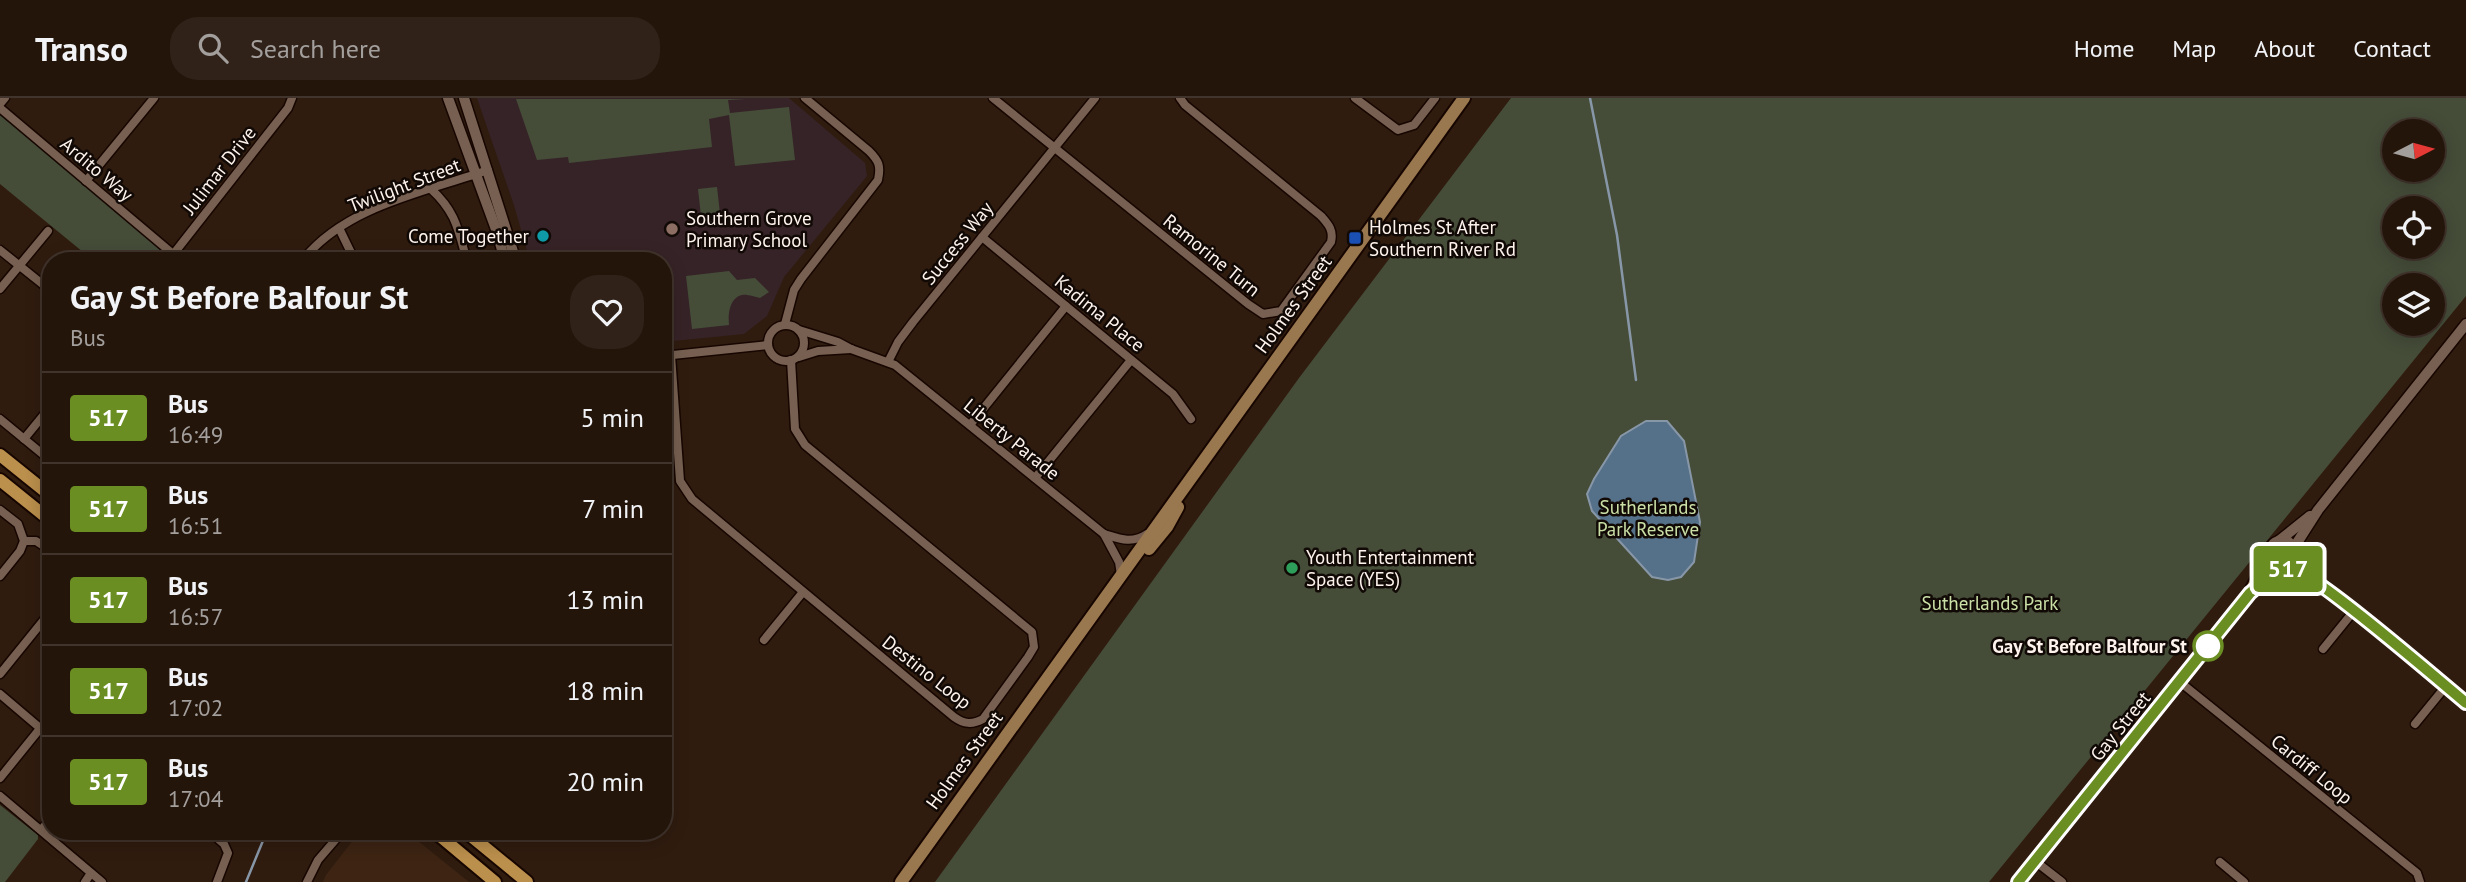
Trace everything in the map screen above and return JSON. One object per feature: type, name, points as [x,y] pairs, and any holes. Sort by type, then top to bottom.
[{"type":"main road","name":"Holmes Street","points":[[901,882],[1464,98]]},
{"type":"main road","points":[[0,455],[42,489]]},
{"type":"main road","name":"Holmes Street","points":[[1085,628],[1111,603],[1167,527],[1202,466]]},
{"type":"main road","points":[[0,480],[42,514]]},
{"type":"main road","name":"Gay Street","points":[[2018,882],[2250,593],[2268,557]]},
{"type":"main road","name":"Gay Street","points":[[2250,593],[2285,569]]},
{"type":"main road","points":[[445,840],[495,882]]},
{"type":"main road","points":[[476,840],[527,882]]},
{"type":"street","points":[[0,106],[5,98]]},
{"type":"street","points":[[86,181],[154,98]]},
{"type":"street","name":"Julimar Drive","points":[[175,252],[288,108],[292,98]]},
{"type":"street","points":[[448,98],[502,252]]},
{"type":"street","points":[[464,98],[513,252]]},
{"type":"street","points":[[785,324],[794,290],[878,180],[881,170],[878,159],[869,150],[805,98]]},
{"type":"street","name":"Ramorine Turn","points":[[993,98],[1248,304],[1263,314],[1275,314],[1281,311],[1331,242],[1329,225],[1180,98]]},
{"type":"street","name":"Success Way","points":[[888,362],[900,339],[1095,98]]},
{"type":"street","points":[[1355,98],[1398,130],[1414,125],[1435,98]]},
{"type":"street","name":"Ardito Way","points":[[0,106],[165,252]]},
{"type":"street","name":"Twilight Street","points":[[309,252],[314,245],[359,216],[488,170]]},
{"type":"street","points":[[430,189],[443,200],[454,216],[464,252]]},
{"type":"street","points":[[340,228],[351,252]]},
{"type":"street","points":[[0,289],[48,231]]},
{"type":"street","name":"Kadima Place","points":[[982,237],[1173,394],[1191,419]]},
{"type":"street","points":[[0,250],[42,284]]},
{"type":"street","points":[[970,425],[1066,306]]},
{"type":"street","points":[[785,324],[799,330],[804,344],[802,352],[793,360],[776,358],[768,345],[770,333],[779,325],[785,324]]},
{"type":"street","points":[[2285,569],[2295,564],[2296,551],[2318,510],[2466,324]]},
{"type":"street","name":"Liberty Parade","points":[[799,330],[838,342],[902,370],[1104,534],[1131,541],[1139,540],[1153,530]]},
{"type":"street","points":[[672,355],[768,345]]},
{"type":"street","name":"Liberty Parade","points":[[793,360],[818,351],[851,349]]},
{"type":"street","name":"Destino Loop","points":[[672,403],[680,481],[692,499],[954,717],[968,724],[983,719],[1034,647],[1032,632],[805,445],[795,429],[793,360]]},
{"type":"street","points":[[1035,478],[1131,360]]},
{"type":"street","points":[[24,439],[42,417]]},
{"type":"street","points":[[0,419],[42,454]]},
{"type":"street","points":[[0,510],[18,524],[24,541],[20,551],[0,576]]},
{"type":"street","points":[[2318,510],[2271,546],[2268,557],[2274,567],[2318,583],[2466,703]]},
{"type":"street","points":[[1104,534],[1119,562],[1121,576]]},
{"type":"street","points":[[2280,540],[2286,540],[2296,551],[2318,583]]},
{"type":"street","points":[[24,541],[36,541],[42,545]]},
{"type":"street","points":[[764,640],[803,592]]},
{"type":"street","points":[[2323,649],[2353,611]]},
{"type":"street","points":[[0,674],[42,622]]},
{"type":"street","name":"Cardiff Loop","points":[[2180,682],[2417,873],[2420,882]]},
{"type":"street","points":[[2415,724],[2446,686]]},
{"type":"street","points":[[0,694],[40,728]]},
{"type":"street","points":[[0,778],[42,726]]},
{"type":"street","points":[[0,796],[41,830]]},
{"type":"street","points":[[53,840],[102,882]]},
{"type":"street","points":[[217,882],[228,853],[219,840]]},
{"type":"street","points":[[307,882],[318,860],[334,840]]},
{"type":"street","points":[[2035,861],[2062,882]]},
{"type":"street","points":[[2220,862],[2245,882]]},
{"type":"street","points":[[85,882],[92,873]]},
{"type":"shaded area","name":"Southern Grove Primary School","points":[[477,98],[789,98],[865,163],[867,176],[784,277],[767,316],[744,334],[672,341],[672,252],[527,252]]},
{"type":"shaded area","points":[[353,840],[417,840],[469,882],[323,882]]},
{"type":"green space","name":"Sutherlands Park Reserve","points":[[1511,98],[2466,98],[2466,296],[2445,322],[2445,273],[2382,273],[2382,336],[2433,336],[1989,882],[935,882],[1299,378]]},
{"type":"green space","points":[[516,99],[746,99],[728,100],[730,113],[789,107],[795,160],[735,166],[729,115],[709,119],[712,147],[569,163],[568,157],[537,160]]},
{"type":"green space","points":[[0,115],[167,252],[83,252],[0,184]]},
{"type":"green space","points":[[717,187],[721,223],[702,225],[698,189]]},
{"type":"green space","points":[[729,271],[737,280],[755,278],[769,292],[760,298],[742,295],[734,300],[730,307],[729,325],[692,329],[686,276]]},
{"type":"green space","points":[[0,805],[38,835],[38,839],[5,882],[0,882]]},
{"type":"water","points":[[1646,421],[1667,421],[1684,441],[1700,522],[1694,562],[1681,577],[1668,580],[1652,577],[1592,511],[1587,494],[1621,436]]},
{"type":"waterway","points":[[1590,98],[1617,235],[1636,380]]},
{"type":"waterway","points":[[246,882],[263,840]]},
{"type":"bus line","name":"517","points":[[2018,882],[2250,593],[2279,569],[2290,568],[2318,583],[2466,703]]},
{"type":"place","name":"Southern Grove Primary School","points":[[672,229]]},
{"type":"place","name":"Come Together","points":[[543,236]]},
{"type":"place","name":"Holmes St After Southern River Rd","points":[[1355,238]]},
{"type":"place","name":"Youth Entertainment Space (YES)","points":[[1292,568]]},
{"type":"place","name":"Gay St Before Balfour St","points":[[2208,646]]},
{"type":"park label","name":"Sutherlands Park","points":[[1990,603]]}]
